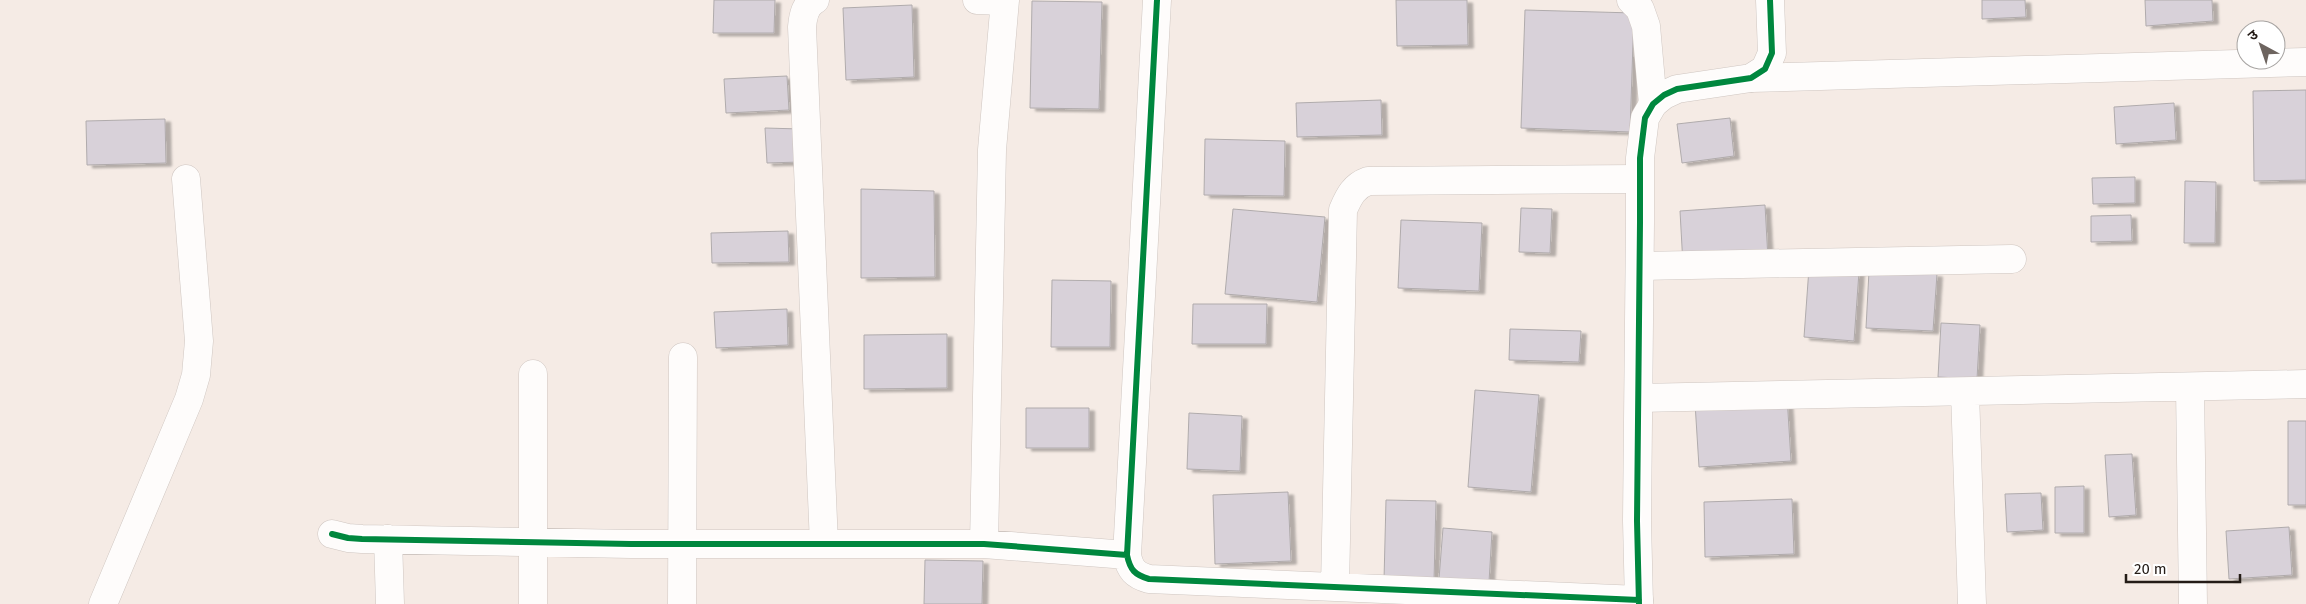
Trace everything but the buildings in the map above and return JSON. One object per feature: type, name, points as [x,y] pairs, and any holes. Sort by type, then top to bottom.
[{"type":"street","points":[[815,0],[810,2],[804,15],[802,27],[824,544]]},
{"type":"street","points":[[977,0],[1005,1],[992,150],[984,544]]},
{"type":"street","points":[[1157,0],[1127,555],[1130,568],[1139,576],[1245,594],[1335,587],[1639,602],[1637,521],[1640,266],[1639,179],[1645,118],[1653,104],[1664,95],[1677,89],[1751,78],[2306,62]]},
{"type":"street","points":[[1631,0],[1640,9],[1646,26],[1653,104]]},
{"type":"street","points":[[1751,78],[1765,69],[1772,53],[1770,0]]},
{"type":"street","points":[[102,604],[182,415],[196,375],[199,340],[186,179]]},
{"type":"street","points":[[1335,587],[1342,210],[1349,196],[1359,185],[1368,181],[1639,179]]},
{"type":"street","points":[[1640,266],[2012,259]]},
{"type":"street","points":[[682,604],[683,357]]},
{"type":"street","points":[[533,604],[534,374]]},
{"type":"street","points":[[1639,398],[2306,384]]},
{"type":"street","points":[[2190,387],[2193,604]]},
{"type":"street","points":[[1965,392],[1972,604]]},
{"type":"street","points":[[332,534],[348,538],[532,542],[984,544],[1127,555]]},
{"type":"street","points":[[388,539],[390,604]]},
{"type":"cycle path","points":[[1157,0],[1127,555],[1134,571],[1140,576],[1149,579],[1639,600]]},
{"type":"cycle path","points":[[1639,604],[1637,521],[1640,158],[1645,118],[1653,104],[1664,95],[1677,89],[1751,78],[1765,69],[1772,53],[1770,0]]},
{"type":"cycle path","points":[[332,534],[362,539],[631,544],[984,544],[1127,555]]}]
